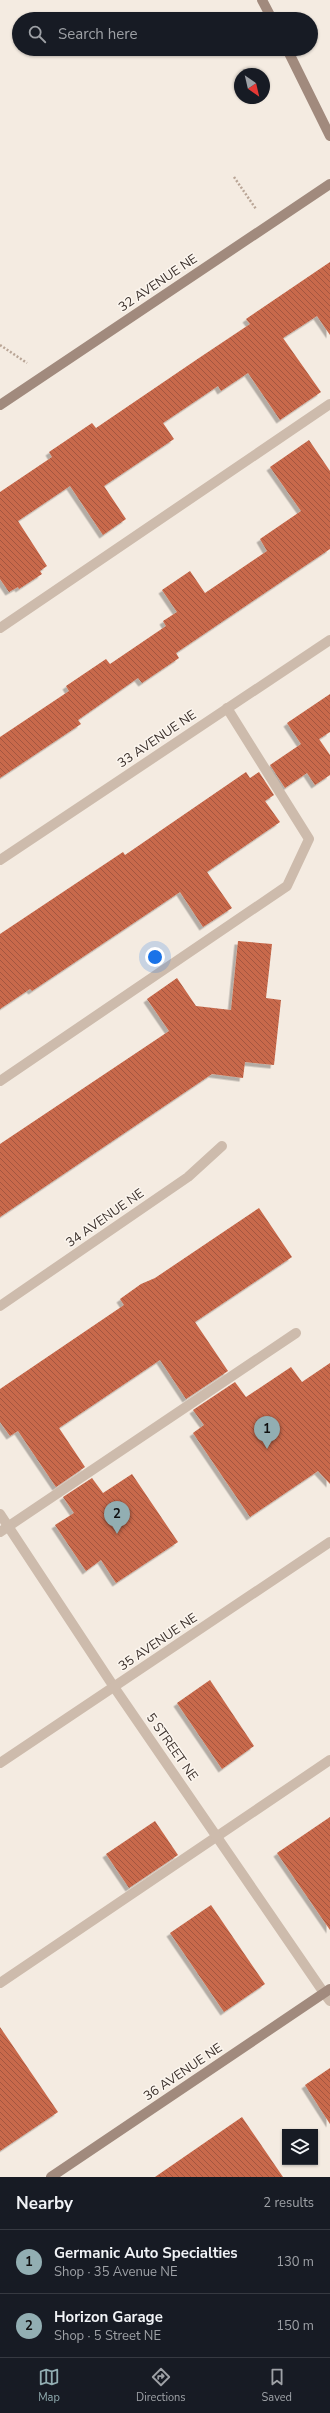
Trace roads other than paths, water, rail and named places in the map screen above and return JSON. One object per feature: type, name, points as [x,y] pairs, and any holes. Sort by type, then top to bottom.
[{"type":"street","points":[[262,0],[268,12]]},
{"type":"street","points":[[290,56],[330,136]]},
{"type":"street","name":"32 AVENUE NE","points":[[0,405],[330,184]]},
{"type":"street","points":[[0,628],[330,404]]},
{"type":"street","name":"33 AVENUE NE","points":[[0,860],[330,640]]},
{"type":"street","points":[[0,1081],[287,886],[310,839],[227,708]]},
{"type":"street","name":"34 AVENUE NE","points":[[0,1306],[188,1177],[222,1146]]},
{"type":"street","points":[[4,1529],[296,1333]]},
{"type":"street","name":"5 STREET NE","points":[[0,1514],[4,1529],[327,1991],[330,2001]]},
{"type":"street","name":"35 AVENUE NE","points":[[0,1763],[330,1542]]},
{"type":"street","points":[[0,1983],[330,1760]]},
{"type":"street","name":"36 AVENUE NE","points":[[51,2177],[327,1991]]},
{"type":"place","name":"Germanic Auto Specialties","points":[[267,1449]]},
{"type":"place","name":"Horizon Garage","points":[[117,1534]]}]
